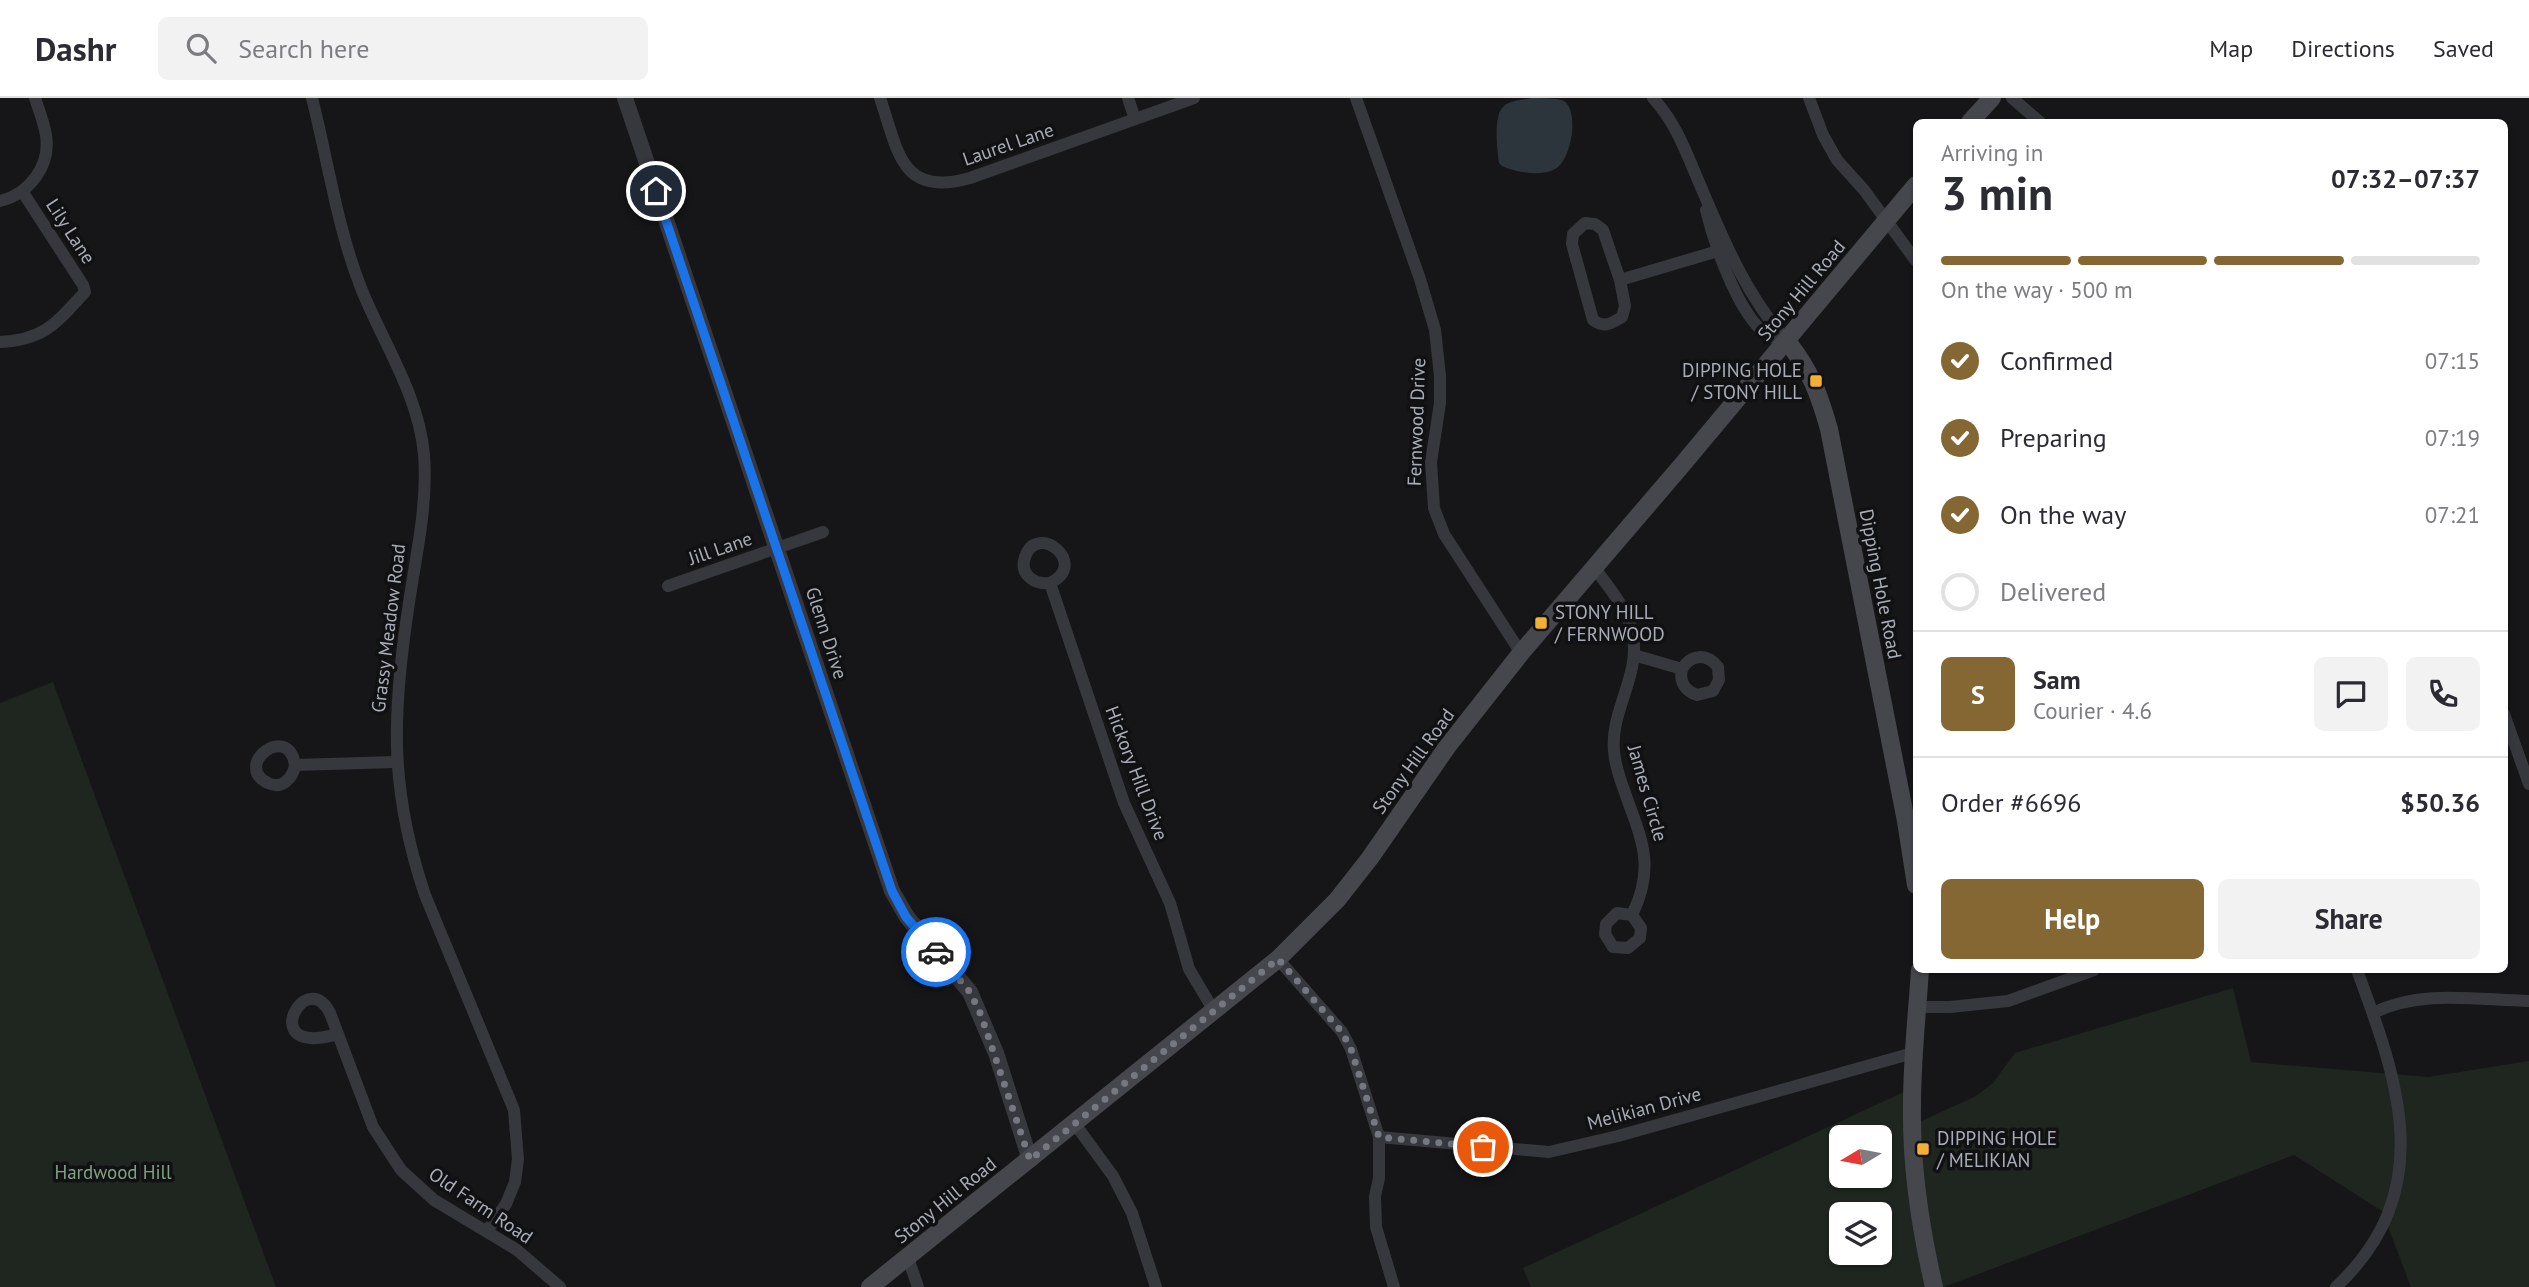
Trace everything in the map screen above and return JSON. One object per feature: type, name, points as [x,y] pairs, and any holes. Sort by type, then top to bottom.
[{"type":"main road","points":[[1973,119],[1992,98]]},
{"type":"main road","name":"Stony Hill Road","points":[[870,1287],[1278,959],[1337,900],[1370,858],[1447,747],[1521,653],[1787,341],[1913,188]]},
{"type":"main road","name":"Dipping Hole Road","points":[[1787,341],[1806,367],[1816,387],[1829,429],[1911,820],[1913,846]]},
{"type":"main road","points":[[1920,973],[1913,1053],[1915,1173],[1934,1287]]},
{"type":"street","points":[[0,201],[22,191],[38,176],[46,153],[47,137],[36,98]]},
{"type":"street","name":"Grassy Meadow Road","points":[[312,98],[332,185],[361,287],[417,415],[424,455],[425,493],[398,679],[396,762],[404,820],[425,895],[514,1110],[518,1158],[515,1182],[506,1204],[486,1231]]},
{"type":"street","name":"Glenn Drive","points":[[625,98],[892,891],[912,925],[970,992],[996,1052],[1030,1160]]},
{"type":"street","name":"Laurel Lane","points":[[880,98],[908,170],[926,182],[939,183],[955,183],[1194,98]]},
{"type":"street","points":[[1128,98],[1135,119]]},
{"type":"street","name":"Fernwood Drive","points":[[1356,98],[1420,279],[1435,331],[1440,404],[1431,462],[1434,508],[1444,534],[1521,653]]},
{"type":"street","points":[[1653,98],[1678,131],[1741,274],[1761,311],[1787,341]]},
{"type":"street","points":[[1809,98],[1823,135],[1837,160],[1886,219],[1913,257]]},
{"type":"street","points":[[2012,98],[2036,119]]},
{"type":"street","points":[[1701,186],[1718,251],[1732,284],[1755,323],[1767,335],[1787,341]]},
{"type":"street","name":"Lily Lane","points":[[0,342],[21,341],[49,330],[85,292],[22,191]]},
{"type":"street","points":[[1585,223],[1595,224],[1603,230],[1620,280],[1625,306],[1622,317],[1610,324],[1600,325],[1593,320],[1572,244],[1573,234],[1585,223]]},
{"type":"street","points":[[1620,280],[1718,251]]},
{"type":"street","name":"Jill Lane","points":[[668,586],[823,532]]},
{"type":"street","name":"James Circle","points":[[1594,567],[1626,615],[1633,636],[1634,655],[1615,728],[1613,749],[1645,854],[1644,884],[1632,915]]},
{"type":"street","name":"Hickory Hill Drive","points":[[1050,583],[1128,812],[1170,903],[1189,969],[1214,1011]]},
{"type":"street","points":[[1634,655],[1682,669]]},
{"type":"street","points":[[2508,725],[2529,784]]},
{"type":"street","points":[[295,765],[396,762]]},
{"type":"street","points":[[1278,959],[1336,1026],[1351,1049],[1379,1137],[1379,1178],[1375,1196],[1377,1227],[1394,1287]]},
{"type":"street","points":[[1918,1007],[1950,1007],[2008,1001],[2086,973]]},
{"type":"street","points":[[2336,1287],[2369,1251],[2384,1223],[2395,1194],[2402,1162],[2401,1124],[2393,1076],[2358,973]]},
{"type":"street","points":[[2373,1013],[2402,1002],[2426,999],[2529,1001]]},
{"type":"street","name":"Old Farm Road","points":[[338,1034],[373,1127],[390,1156],[429,1196],[517,1250],[560,1287]]},
{"type":"street","name":"Melikian Drive","points":[[1379,1137],[1549,1152],[1618,1136],[1913,1053]]},
{"type":"street","points":[[1075,1124],[1113,1176],[1132,1213],[1156,1287]]},
{"type":"street","points":[[908,1258],[918,1287]]},
{"type":"green space","name":"Hardwood Hill","points":[[53,682],[276,1287],[0,1287],[0,703]]},
{"type":"green space","points":[[2233,988],[2251,1062],[2428,1077],[2529,1061],[2529,1287],[2411,1287],[2382,1211],[2294,1155],[1944,1287],[1531,1287],[1523,1268],[1829,1127],[1829,1188],[1892,1188],[1892,1125],[1832,1125],[1906,1091],[1913,1125],[1976,1096],[1993,1083],[2015,1053]]},
{"type":"shaded area","points":[[1532,98],[1564,101],[1572,115],[1571,136],[1565,157],[1555,169],[1543,173],[1521,172],[1502,166],[1497,150],[1498,116],[1501,110],[1510,102]]},
{"type":"way so far","points":[[936,952],[970,992],[981,1015],[996,1052],[1030,1160],[1278,959],[1342,1032],[1351,1049],[1379,1137],[1483,1147]]},
{"type":"place","name":"DIPPING HOLE / STONY HILL","points":[[1816,381]]},
{"type":"place","name":"STONY HILL / FERNWOOD","points":[[1541,623]]},
{"type":"place","name":"DIPPING HOLE / MELIKIAN","points":[[1923,1149]]},
{"type":"route","points":[[656,191],[892,891],[906,917],[936,952]]}]
